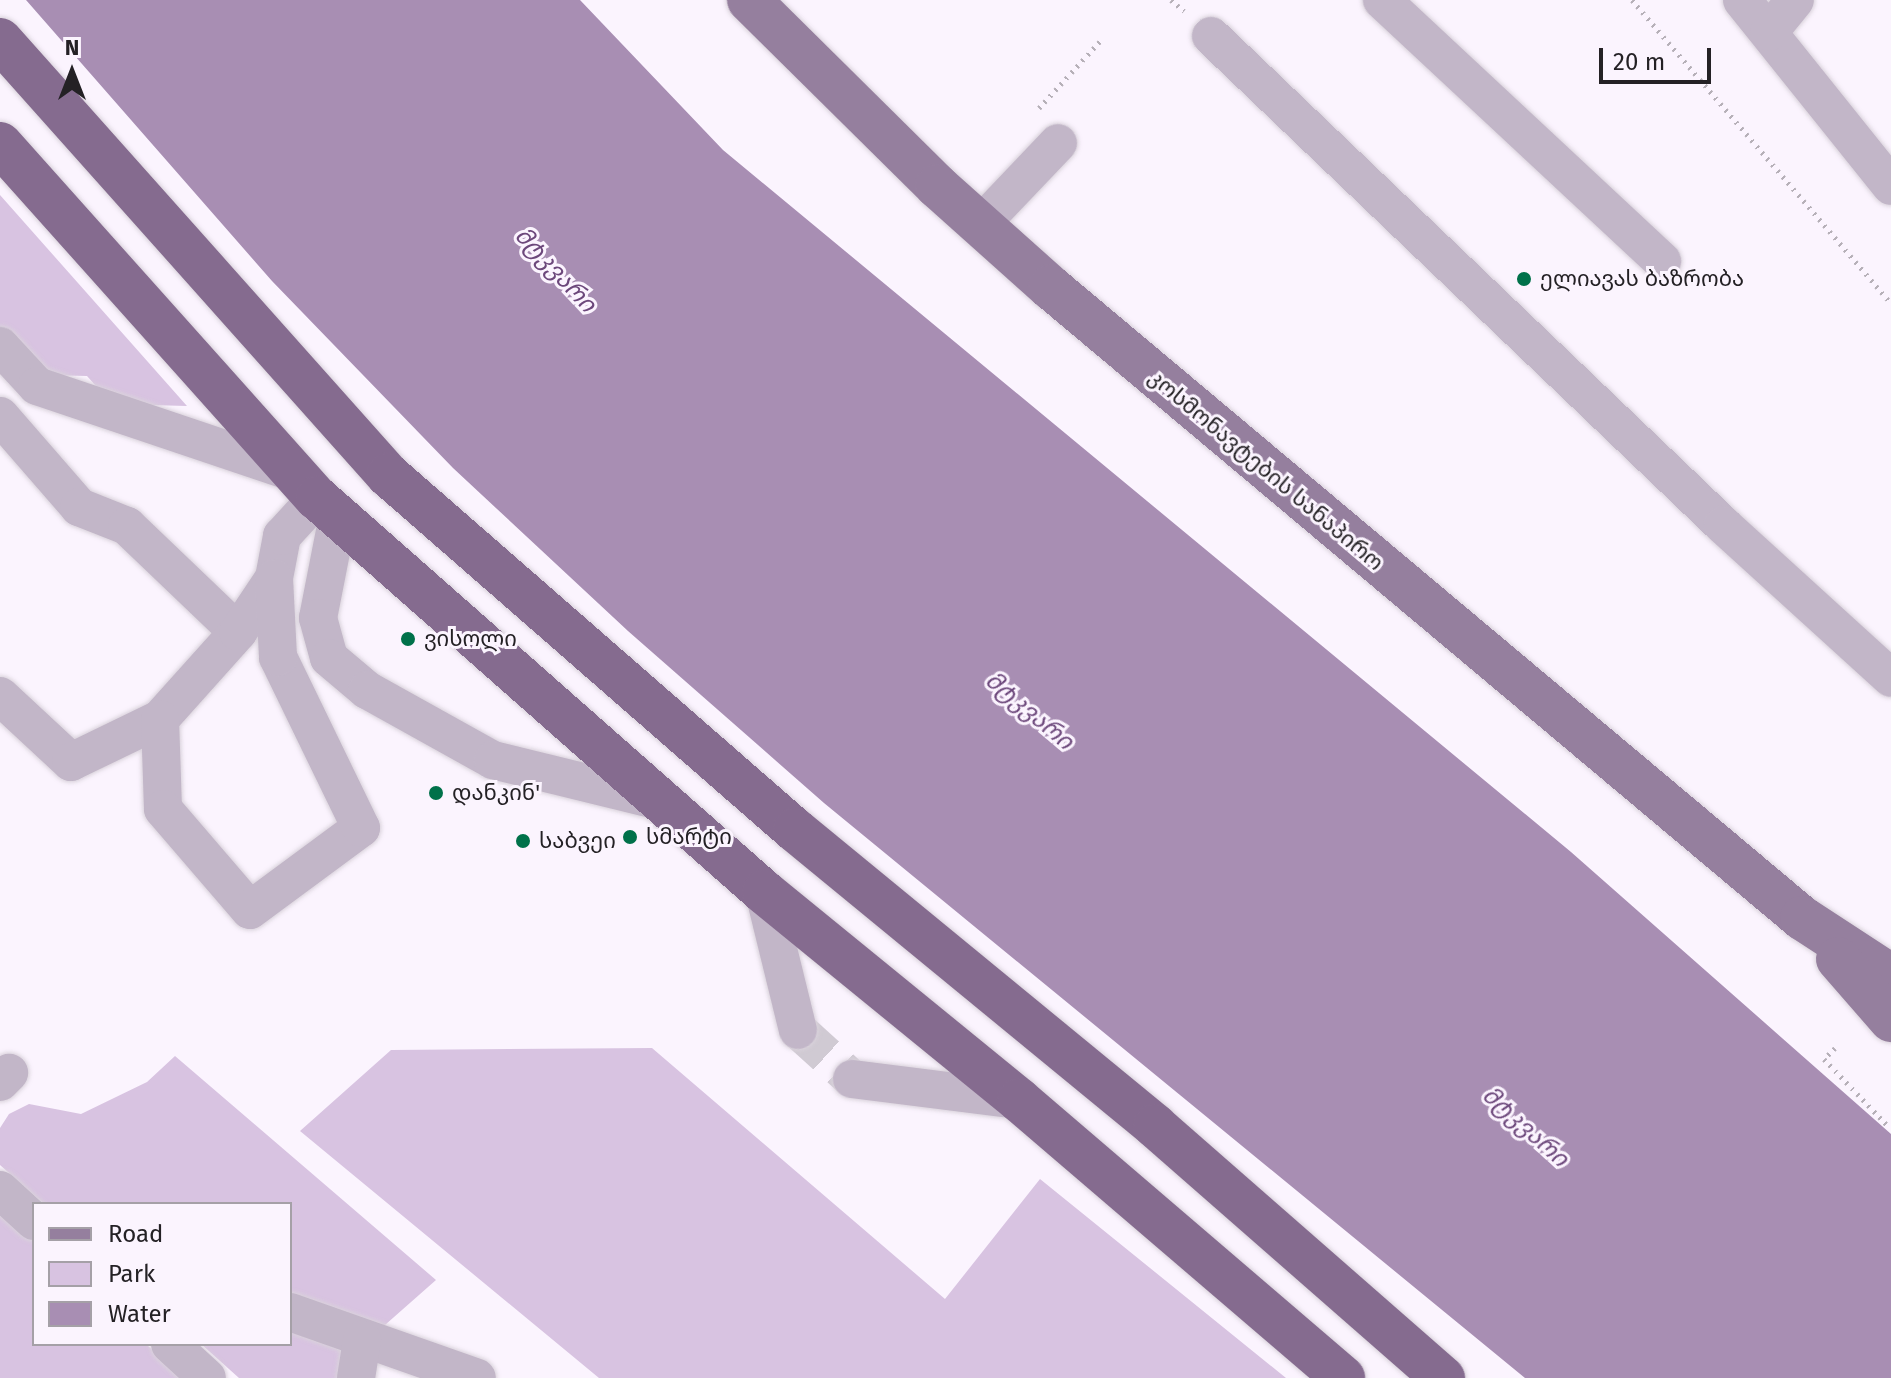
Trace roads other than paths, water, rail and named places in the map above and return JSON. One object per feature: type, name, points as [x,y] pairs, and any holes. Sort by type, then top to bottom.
[{"type":"highway","points":[[0,40],[388,475],[795,830],[1155,1126],[1443,1378]]},
{"type":"highway","points":[[0,144],[315,495],[764,892],[1019,1100],[1343,1378]]},
{"type":"main road","name":"კოსმონავტების სანაპირო","points":[[749,0],[980,225],[1802,918],[1891,976]]},
{"type":"main road","name":"კოსმონავტების სანაპირო","points":[[1802,918],[1891,1020]]},
{"type":"lane","points":[[1382,0],[1662,261]]},
{"type":"lane","points":[[1742,0],[1891,186]]},
{"type":"lane","points":[[1769,32],[1795,0]]},
{"type":"lane","points":[[1211,36],[1723,525],[1891,678]]},
{"type":"lane","points":[[980,225],[1044,131]]},
{"type":"lane","points":[[0,346],[37,386],[315,495]]},
{"type":"lane","points":[[0,416],[79,507],[127,526],[238,632]]},
{"type":"lane","points":[[160,719],[163,809],[250,910],[361,828],[278,657],[274,578],[282,536],[315,495]]},
{"type":"lane","points":[[315,495],[318,618],[329,658],[367,690],[493,760],[660,801]]},
{"type":"lane","points":[[0,696],[71,762],[160,719],[238,632],[274,578]]},
{"type":"lane","points":[[764,892],[798,1030]]},
{"type":"lane","points":[[852,1079],[1019,1100]]},
{"type":"lane","points":[[0,1190],[32,1219]]},
{"type":"lane","points":[[292,1313],[477,1378]]},
{"type":"lane","points":[[356,1378],[362,1339]]},
{"type":"lane","points":[[172,1346],[207,1378]]},
{"type":"water","name":"მტკვარი","points":[[26,0],[580,0],[723,150],[1571,852],[1891,1134],[1891,1378],[1525,1378],[824,803],[628,631],[453,468],[272,281]]},
{"type":"tunnel","points":[[798,1030],[852,1079]]},
{"type":"place","name":"ელიავას ბაზრობა","points":[[1524,279]]},
{"type":"place","name":"ვისოლი","points":[[408,639]]},
{"type":"place","name":"დანკინ'","points":[[436,793]]},
{"type":"place","name":"სმარტი","points":[[630,837]]},
{"type":"place","name":"საბვეი","points":[[523,841]]}]
